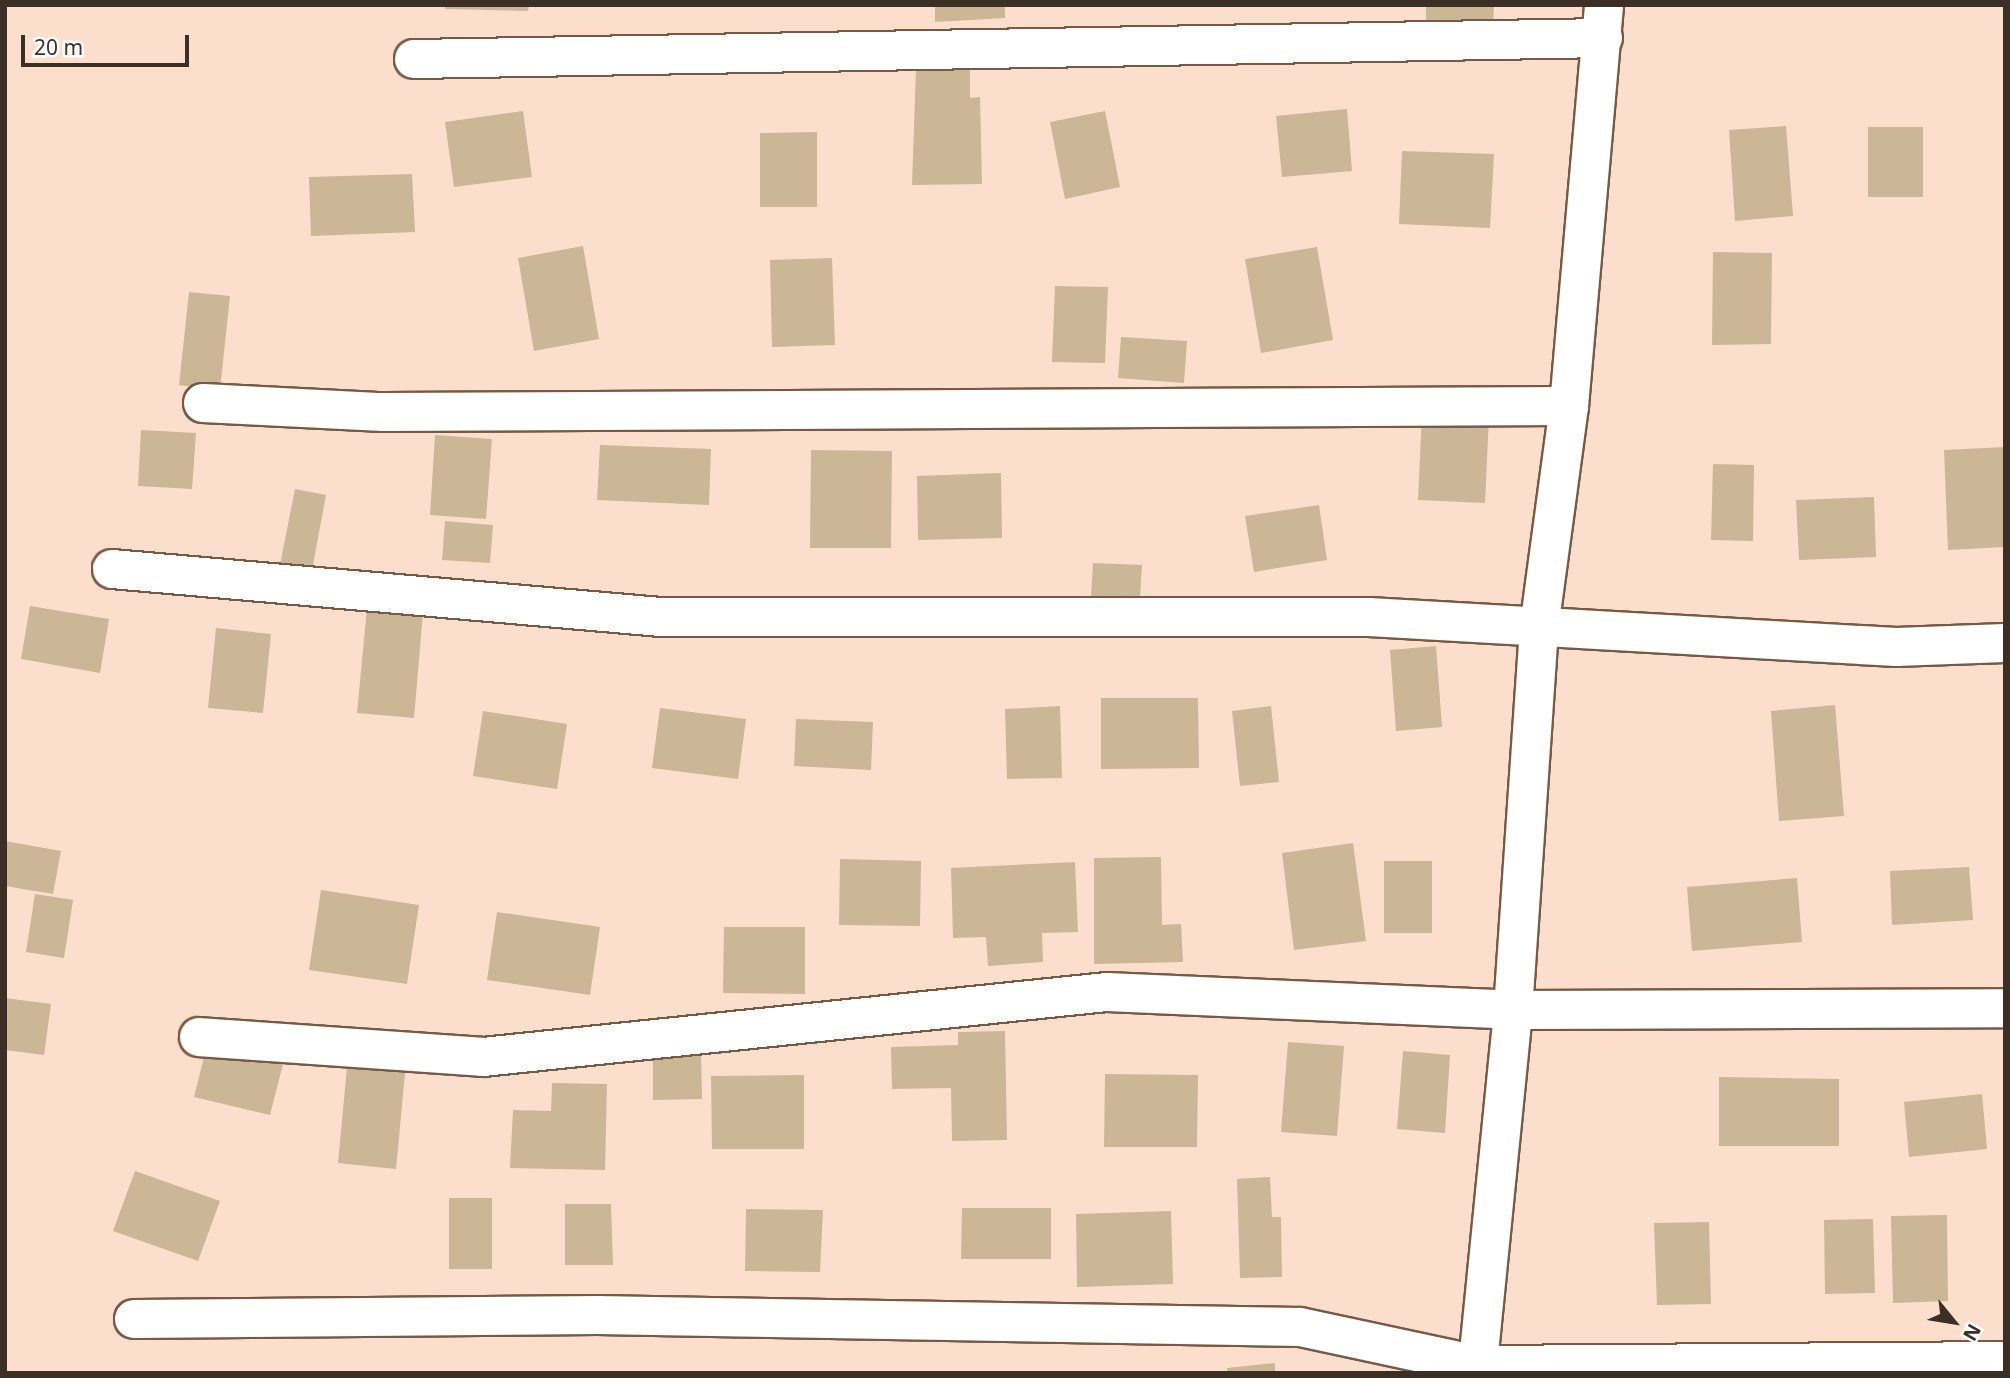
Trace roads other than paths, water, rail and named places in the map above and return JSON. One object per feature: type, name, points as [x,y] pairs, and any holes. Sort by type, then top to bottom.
[{"type":"street","points":[[414,59],[1603,22],[1569,406],[1539,628],[1513,1010],[1477,1369]]},
{"type":"street","points":[[203,404],[383,412],[1569,406]]},
{"type":"street","points":[[112,569],[660,617],[1369,617],[1896,647],[2005,643]]},
{"type":"street","points":[[199,1037],[483,1057],[1107,992],[1513,1010],[2005,1008]]},
{"type":"street","points":[[134,1319],[597,1315],[1300,1327],[1477,1369],[2005,1361]]}]
